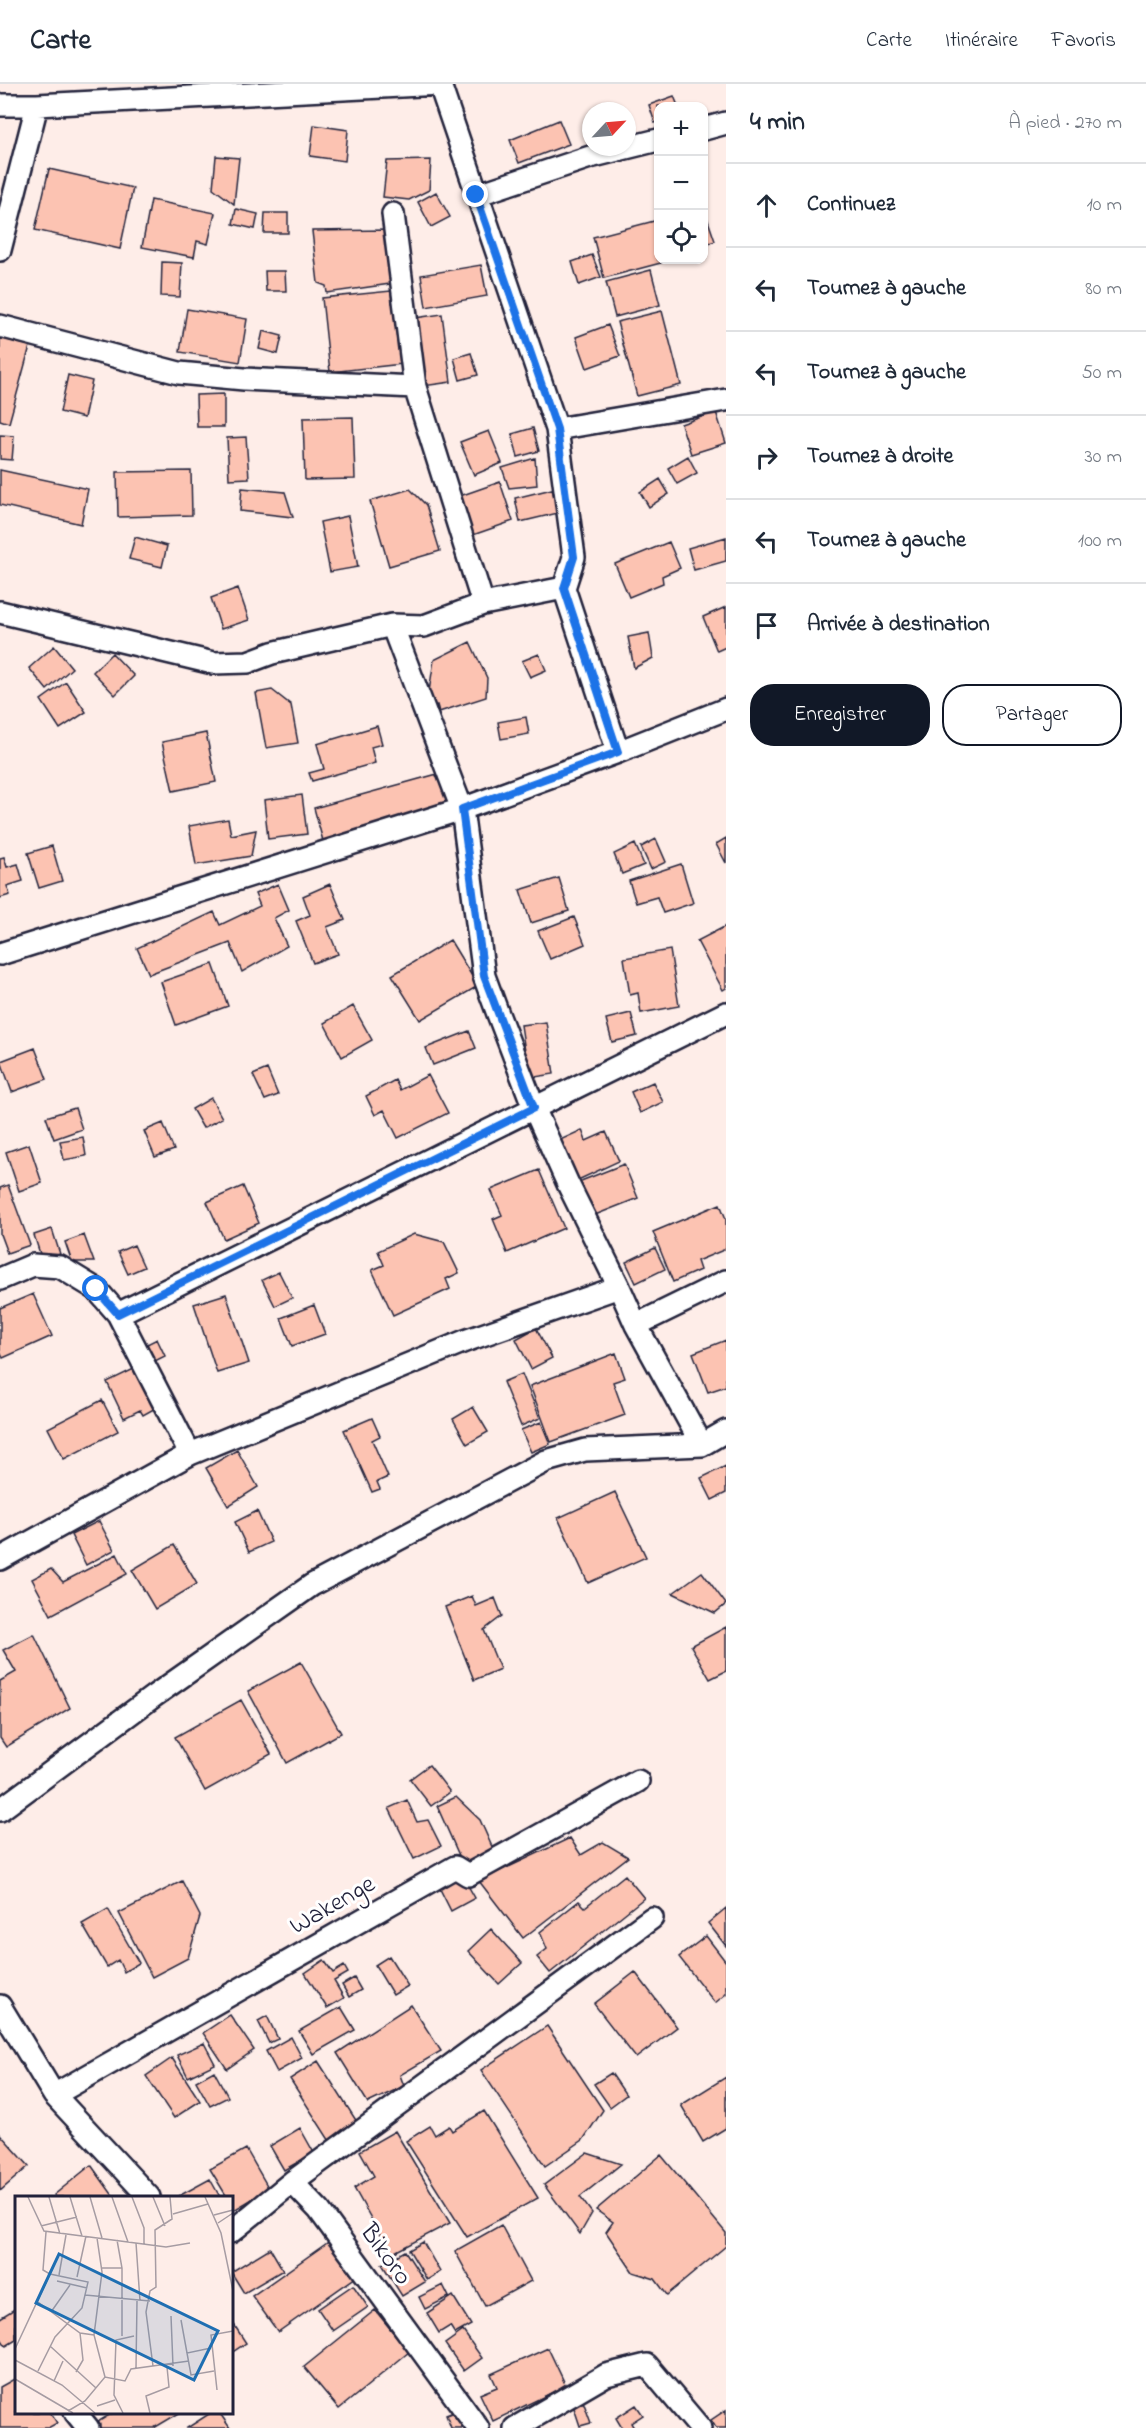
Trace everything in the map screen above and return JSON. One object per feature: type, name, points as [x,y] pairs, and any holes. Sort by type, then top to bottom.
[{"type":"lane","points":[[0,105],[440,84],[557,429],[574,557],[564,588],[618,752]]},
{"type":"lane","points":[[0,250],[37,105]]},
{"type":"lane","points":[[708,128],[726,123]]},
{"type":"lane","points":[[476,195],[590,157],[654,141]]},
{"type":"lane","points":[[393,214],[416,387],[483,604]]},
{"type":"lane","points":[[0,326],[179,373],[416,387]]},
{"type":"lane","points":[[557,429],[726,400]]},
{"type":"lane","points":[[0,612],[213,663],[248,662],[272,653],[392,625],[424,626],[483,604],[564,588]]},
{"type":"lane","points":[[392,625],[462,809],[484,976],[534,1108],[568,1184],[636,1325],[702,1445]]},
{"type":"lane","points":[[0,954],[462,809],[618,752],[726,709]]},
{"type":"lane","points":[[118,1314],[726,1013]]},
{"type":"lane","points":[[0,1279],[33,1265],[60,1267],[96,1289],[118,1314],[190,1454]]},
{"type":"lane","points":[[636,1325],[726,1281]]},
{"type":"lane","points":[[0,1559],[190,1454],[465,1341],[619,1287]]},
{"type":"lane","points":[[0,1810],[154,1696],[312,1585],[546,1461],[585,1450],[702,1445],[726,1431]]},
{"type":"lane","name":"Wakenge","points":[[54,2095],[455,1867],[468,1875],[638,1781]]},
{"type":"lane","points":[[232,2231],[292,2182],[652,1918]]},
{"type":"lane","points":[[3,2019],[54,2095],[148,2196]]},
{"type":"lane","name":"Bikoro","points":[[292,2182],[319,2210],[478,2428]]},
{"type":"lane","points":[[515,2428],[606,2375],[647,2365],[700,2428]]},
{"type":"lane","points":[[76,2413],[88,2428]]},
{"type":"building","points":[[674,96],[676,102],[657,102]]},
{"type":"building","points":[[654,103],[654,120],[649,105]]},
{"type":"building","points":[[559,120],[569,144],[519,163],[510,140]]},
{"type":"building","points":[[314,125],[348,130],[345,161],[310,156]]},
{"type":"building","points":[[216,156],[239,158],[234,204],[213,188]]},
{"type":"building","points":[[431,160],[429,190],[409,200],[383,197],[387,161]]},
{"type":"building","points":[[49,169],[133,188],[120,249],[35,230]]},
{"type":"building","points":[[436,192],[450,217],[431,227],[418,202]]},
{"type":"building","points":[[151,200],[215,213],[208,244],[197,241],[194,257],[142,247]]},
{"type":"building","points":[[236,209],[258,214],[255,229],[233,224]]},
{"type":"building","points":[[265,213],[288,213],[288,233],[264,233]]},
{"type":"building","points":[[654,221],[654,264],[657,264],[604,278],[593,237]]},
{"type":"building","points":[[708,221],[715,241],[708,244]]},
{"type":"building","points":[[388,230],[397,283],[327,293],[326,286],[318,283],[312,231]]},
{"type":"building","points":[[592,255],[601,277],[579,285],[572,262]]},
{"type":"building","points":[[162,262],[182,263],[180,297],[161,296]]},
{"type":"building","points":[[481,265],[487,296],[426,307],[421,275]]},
{"type":"building","points":[[651,270],[660,305],[615,317],[606,282]]},
{"type":"building","points":[[265,271],[285,271],[286,291],[266,291]]},
{"type":"building","points":[[391,291],[392,303],[404,302],[411,363],[330,372],[322,298]]},
{"type":"building","points":[[187,309],[247,319],[240,362],[180,352]]},
{"type":"building","points":[[662,311],[681,385],[637,396],[617,322]]},
{"type":"building","points":[[442,314],[451,382],[423,386],[415,318]]},
{"type":"building","points":[[608,325],[620,356],[587,368],[576,337]]},
{"type":"building","points":[[263,331],[282,336],[278,354],[259,349]]},
{"type":"building","points":[[0,338],[30,346],[9,423],[0,420]]},
{"type":"building","points":[[471,353],[478,375],[460,380],[454,358]]},
{"type":"building","points":[[68,375],[92,381],[84,418],[60,412]]},
{"type":"building","points":[[224,394],[224,427],[197,427],[196,395]]},
{"type":"building","points":[[716,412],[726,443],[691,454],[681,424]]},
{"type":"building","points":[[353,417],[355,479],[305,480],[303,418]]},
{"type":"building","points":[[533,428],[539,451],[518,457],[512,434]]},
{"type":"building","points":[[489,431],[502,463],[474,475],[460,442]]},
{"type":"building","points":[[0,435],[14,436],[12,460],[0,459]]},
{"type":"building","points":[[246,437],[249,478],[229,479],[227,438]]},
{"type":"building","points":[[688,456],[697,473],[677,484],[668,468]]},
{"type":"building","points":[[535,458],[537,485],[509,488],[502,468]]},
{"type":"building","points":[[0,470],[88,489],[81,524],[0,505]]},
{"type":"building","points":[[191,471],[192,515],[118,517],[117,472]]},
{"type":"building","points":[[660,479],[669,494],[649,507],[640,492]]},
{"type":"building","points":[[500,482],[513,521],[470,536],[457,497]]},
{"type":"building","points":[[242,488],[285,492],[293,517],[240,511]]},
{"type":"building","points":[[410,489],[426,505],[440,551],[389,566],[370,501]]},
{"type":"building","points":[[552,489],[558,513],[520,522],[515,498]]},
{"type":"building","points":[[348,516],[358,567],[330,572],[320,522]]},
{"type":"building","points":[[135,537],[167,546],[162,567],[129,559]]},
{"type":"building","points":[[726,537],[726,561],[694,570],[688,548]]},
{"type":"building","points":[[669,542],[680,568],[662,576],[663,583],[629,597],[615,564]]},
{"type":"building","points":[[238,588],[249,620],[221,629],[211,598]]},
{"type":"building","points":[[726,607],[726,647],[717,651],[703,617]]},
{"type":"building","points":[[649,633],[653,658],[634,668],[628,637]]},
{"type":"building","points":[[470,642],[487,678],[486,697],[439,712],[437,705],[431,707],[428,698],[434,660]]},
{"type":"building","points":[[54,646],[72,668],[47,690],[29,668]]},
{"type":"building","points":[[112,653],[134,676],[115,695],[93,672]]},
{"type":"building","points":[[539,654],[546,670],[530,677],[522,661]]},
{"type":"building","points":[[66,682],[86,712],[60,729],[41,700]]},
{"type":"building","points":[[272,690],[291,705],[298,743],[266,748],[256,693]]},
{"type":"building","points":[[526,717],[529,734],[501,739],[498,722]]},
{"type":"building","points":[[377,726],[382,744],[371,747],[375,763],[312,781],[309,773],[324,769],[317,744]]},
{"type":"building","points":[[206,733],[216,782],[173,791],[162,742]]},
{"type":"building","points":[[441,773],[450,806],[323,841],[314,808]]},
{"type":"building","points":[[302,795],[307,834],[268,839],[264,800]]},
{"type":"building","points":[[228,819],[231,835],[256,830],[251,856],[196,865],[189,826]]},
{"type":"building","points":[[726,838],[726,863],[716,844]]},
{"type":"building","points":[[656,839],[666,862],[651,869],[641,847]]},
{"type":"building","points":[[635,844],[644,865],[622,874],[614,854]]},
{"type":"building","points":[[52,846],[62,881],[39,888],[28,853]]},
{"type":"building","points":[[4,857],[7,867],[18,864],[23,881],[7,886],[10,895],[0,898],[0,858]]},
{"type":"building","points":[[681,864],[693,903],[663,913],[657,897],[636,903],[629,881]]},
{"type":"building","points":[[559,878],[569,911],[531,923],[520,890]]},
{"type":"building","points":[[278,884],[289,910],[274,918],[287,946],[242,972],[230,943],[149,974],[137,948],[214,912],[220,925],[260,906],[255,894]]},
{"type":"building","points":[[330,884],[345,920],[327,927],[338,954],[313,963],[296,921],[310,915],[303,896]]},
{"type":"building","points":[[574,917],[585,944],[550,959],[538,931]]},
{"type":"building","points":[[726,926],[726,988],[723,990],[697,941]]},
{"type":"building","points":[[450,940],[478,986],[420,1020],[392,975]]},
{"type":"building","points":[[670,950],[679,1006],[641,1013],[638,993],[630,995],[624,958]]},
{"type":"building","points":[[213,964],[228,1006],[176,1025],[161,982]]},
{"type":"building","points":[[353,1006],[372,1040],[342,1057],[324,1023]]},
{"type":"building","points":[[631,1013],[637,1036],[612,1042],[606,1019]]},
{"type":"building","points":[[546,1022],[554,1074],[529,1078],[521,1025]]},
{"type":"building","points":[[469,1031],[476,1048],[433,1065],[426,1048]]},
{"type":"building","points":[[35,1048],[47,1079],[12,1092],[1,1061]]},
{"type":"building","points":[[267,1069],[278,1095],[265,1100],[253,1075]]},
{"type":"building","points":[[428,1075],[448,1113],[398,1138],[384,1110],[375,1115],[366,1096],[395,1080],[400,1090]]},
{"type":"building","points":[[653,1082],[663,1102],[640,1113],[631,1092]]},
{"type":"building","points":[[211,1098],[222,1118],[203,1128],[192,1109]]},
{"type":"building","points":[[75,1108],[82,1129],[54,1139],[46,1117]]},
{"type":"building","points":[[163,1123],[174,1150],[155,1157],[144,1131]]},
{"type":"building","points":[[582,1130],[586,1141],[606,1132],[619,1161],[578,1180],[560,1140]]},
{"type":"building","points":[[83,1137],[86,1156],[64,1160],[60,1141]]},
{"type":"building","points":[[29,1144],[42,1183],[19,1191],[6,1152]]},
{"type":"building","points":[[624,1164],[638,1198],[590,1217],[576,1183]]},
{"type":"building","points":[[539,1170],[564,1228],[507,1253],[493,1219],[502,1215],[491,1190]]},
{"type":"building","points":[[8,1185],[30,1245],[7,1253],[0,1234],[0,1188]]},
{"type":"building","points":[[243,1186],[259,1223],[224,1239],[207,1202]]},
{"type":"building","points":[[720,1204],[726,1219],[726,1249],[697,1261],[700,1270],[673,1282],[653,1232]]},
{"type":"building","points":[[52,1229],[60,1254],[42,1260],[34,1235]]},
{"type":"building","points":[[414,1234],[444,1242],[459,1273],[446,1279],[450,1289],[393,1315],[372,1270],[384,1265],[378,1251]]},
{"type":"building","points":[[84,1235],[94,1262],[72,1262],[65,1242]]},
{"type":"building","points":[[134,1245],[144,1267],[128,1274],[118,1252]]},
{"type":"building","points":[[655,1248],[665,1269],[636,1283],[626,1262]]},
{"type":"building","points":[[279,1272],[292,1298],[275,1306],[262,1280]]},
{"type":"building","points":[[33,1294],[52,1336],[3,1358],[0,1352],[0,1308]]},
{"type":"building","points":[[226,1294],[249,1363],[217,1373],[194,1304]]},
{"type":"building","points":[[314,1305],[325,1334],[292,1346],[281,1318]]},
{"type":"building","points":[[536,1328],[552,1358],[531,1369],[516,1339]]},
{"type":"building","points":[[157,1339],[165,1356],[151,1363],[143,1346]]},
{"type":"building","points":[[726,1340],[726,1386],[708,1392],[693,1353]]},
{"type":"building","points":[[616,1353],[625,1378],[613,1382],[625,1415],[551,1442],[530,1386]]},
{"type":"building","points":[[142,1365],[161,1405],[143,1415],[140,1410],[124,1418],[107,1382]]},
{"type":"building","points":[[522,1374],[540,1418],[521,1426],[503,1382]]},
{"type":"building","points":[[102,1400],[118,1431],[64,1459],[48,1428]]},
{"type":"building","points":[[473,1407],[488,1432],[467,1444],[453,1419]]},
{"type":"building","points":[[372,1418],[380,1436],[372,1440],[388,1477],[377,1482],[380,1489],[372,1492],[344,1430]]},
{"type":"building","points":[[541,1422],[550,1444],[531,1452],[521,1430]]},
{"type":"building","points":[[237,1450],[258,1487],[228,1506],[206,1468]]},
{"type":"building","points":[[726,1466],[726,1493],[712,1500],[701,1478]]},
{"type":"building","points":[[615,1492],[646,1557],[588,1583],[558,1518]]},
{"type":"building","points":[[257,1511],[271,1542],[249,1552],[235,1522]]},
{"type":"building","points":[[99,1521],[114,1550],[86,1565],[71,1535]]},
{"type":"building","points":[[174,1545],[197,1584],[155,1609],[132,1570]]},
{"type":"building","points":[[117,1554],[127,1574],[51,1615],[32,1579],[51,1569],[63,1582]]},
{"type":"building","points":[[702,1572],[726,1604],[715,1613],[673,1593]]},
{"type":"building","points":[[472,1596],[476,1606],[495,1598],[502,1616],[484,1630],[500,1669],[474,1680],[445,1607]]},
{"type":"building","points":[[726,1627],[726,1671],[710,1679],[691,1646]]},
{"type":"building","points":[[34,1634],[70,1708],[6,1747],[0,1738],[0,1681],[16,1672],[3,1650]]},
{"type":"building","points":[[301,1662],[341,1733],[287,1763],[248,1691]]},
{"type":"building","points":[[241,1700],[271,1754],[205,1791],[175,1737]]},
{"type":"building","points":[[429,1765],[450,1792],[431,1806],[410,1779]]},
{"type":"building","points":[[456,1797],[480,1820],[497,1858],[466,1871],[437,1806]]},
{"type":"building","points":[[407,1800],[417,1822],[428,1820],[441,1846],[414,1859],[389,1808]]},
{"type":"building","points":[[570,1838],[581,1855],[603,1842],[628,1857],[523,1938],[479,1881]]},
{"type":"building","points":[[462,1875],[475,1898],[451,1911],[439,1887]]},
{"type":"building","points":[[625,1875],[644,1898],[550,1973],[537,1957],[547,1949],[540,1932],[579,1901],[585,1907]]},
{"type":"building","points":[[182,1881],[200,1916],[188,1958],[152,1977],[119,1913]]},
{"type":"building","points":[[726,1908],[726,1946],[708,1923]]},
{"type":"building","points":[[108,1909],[139,1963],[124,1972],[118,1960],[107,1967],[82,1924]]},
{"type":"building","points":[[491,1929],[522,1963],[499,1984],[468,1951]]},
{"type":"building","points":[[706,1936],[726,1962],[726,1994],[715,2003],[679,1957]]},
{"type":"building","points":[[389,1956],[408,1986],[393,1995],[375,1965]]},
{"type":"building","points":[[324,1960],[333,1973],[344,1966],[348,1973],[334,1981],[344,1998],[327,2008],[305,1973]]},
{"type":"building","points":[[635,1972],[677,2027],[636,2058],[594,2004]]},
{"type":"building","points":[[354,1978],[361,1990],[349,1997],[342,1985]]},
{"type":"building","points":[[411,2005],[441,2051],[400,2075],[404,2086],[368,2103],[337,2053]]},
{"type":"building","points":[[341,2007],[355,2030],[313,2054],[299,2031]]},
{"type":"building","points":[[230,2015],[254,2050],[227,2069],[203,2033]]},
{"type":"building","points":[[267,2016],[278,2039],[269,2043],[258,2021]]},
{"type":"building","points":[[547,2026],[603,2110],[583,2140],[545,2166],[481,2070]]},
{"type":"building","points":[[291,2037],[302,2058],[277,2072],[266,2051]]},
{"type":"building","points":[[204,2043],[215,2064],[188,2077],[177,2055]]},
{"type":"building","points":[[172,2058],[200,2101],[174,2118],[146,2076]]},
{"type":"building","points":[[318,2061],[359,2125],[331,2143],[290,2079]]},
{"type":"building","points":[[214,2071],[228,2097],[210,2106],[196,2081]]},
{"type":"building","points":[[611,2073],[626,2095],[610,2107],[594,2084]]},
{"type":"building","points":[[726,2077],[726,2128],[703,2142],[681,2105]]},
{"type":"building","points":[[484,2111],[538,2198],[467,2237],[406,2141],[430,2126],[435,2135],[449,2126],[452,2131]]},
{"type":"building","points":[[300,2128],[314,2153],[284,2170],[270,2146]]},
{"type":"building","points":[[395,2131],[450,2223],[391,2254],[354,2188],[374,2176],[360,2151]]},
{"type":"building","points":[[0,2134],[29,2166],[0,2191]]},
{"type":"building","points":[[246,2149],[269,2189],[234,2210],[232,2196],[226,2196],[210,2169]]},
{"type":"building","points":[[587,2153],[621,2164],[580,2197],[592,2213],[580,2234],[544,2185]]},
{"type":"building","points":[[661,2155],[726,2233],[726,2246],[667,2295],[655,2279],[633,2272],[606,2232],[613,2222],[596,2210]]},
{"type":"building","points":[[91,2165],[113,2196],[55,2196]]},
{"type":"building","points":[[210,2179],[219,2196],[179,2196]]},
{"type":"building","points":[[501,2225],[531,2281],[485,2306],[455,2251]]},
{"type":"building","points":[[330,2241],[356,2277],[278,2332],[252,2296]]},
{"type":"building","points":[[423,2242],[440,2272],[427,2280],[409,2250]]},
{"type":"building","points":[[270,2248],[283,2270],[244,2293],[232,2271]]},
{"type":"building","points":[[405,2251],[425,2282],[402,2296],[382,2264]]},
{"type":"building","points":[[353,2285],[368,2307],[333,2331],[318,2309]]},
{"type":"building","points":[[443,2285],[449,2297],[425,2309],[419,2297]]},
{"type":"building","points":[[453,2296],[471,2325],[455,2334],[450,2326],[439,2333],[427,2313]]},
{"type":"building","points":[[15,2309],[15,2341],[6,2346],[0,2337],[0,2318]]},
{"type":"building","points":[[375,2310],[409,2352],[339,2409],[304,2367]]},
{"type":"building","points":[[232,2322],[246,2343],[232,2352]]},
{"type":"building","points":[[463,2331],[482,2358],[464,2371],[445,2344]]},
{"type":"building","points":[[548,2348],[566,2386],[493,2421],[480,2394],[497,2387],[491,2374]]},
{"type":"building","points":[[15,2379],[15,2413],[51,2413],[57,2423],[48,2428],[0,2428],[0,2387]]},
{"type":"building","points":[[583,2401],[591,2423],[580,2426],[573,2405]]},
{"type":"building","points":[[636,2405],[643,2415],[631,2423],[634,2428],[622,2428],[616,2418]]},
{"type":"building","points":[[459,2410],[465,2428],[451,2428],[446,2415]]},
{"type":"building","points":[[726,2410],[726,2428],[716,2428],[711,2420]]},
{"type":"building","points":[[112,2413],[179,2413],[154,2428],[99,2428],[96,2423]]},
{"type":"building","points":[[210,2413],[220,2413],[230,2428],[187,2428]]},
{"type":"route","points":[[96,1289],[118,1314],[534,1108],[484,976],[462,809],[618,752],[564,588],[574,557],[557,429],[476,195]]}]
